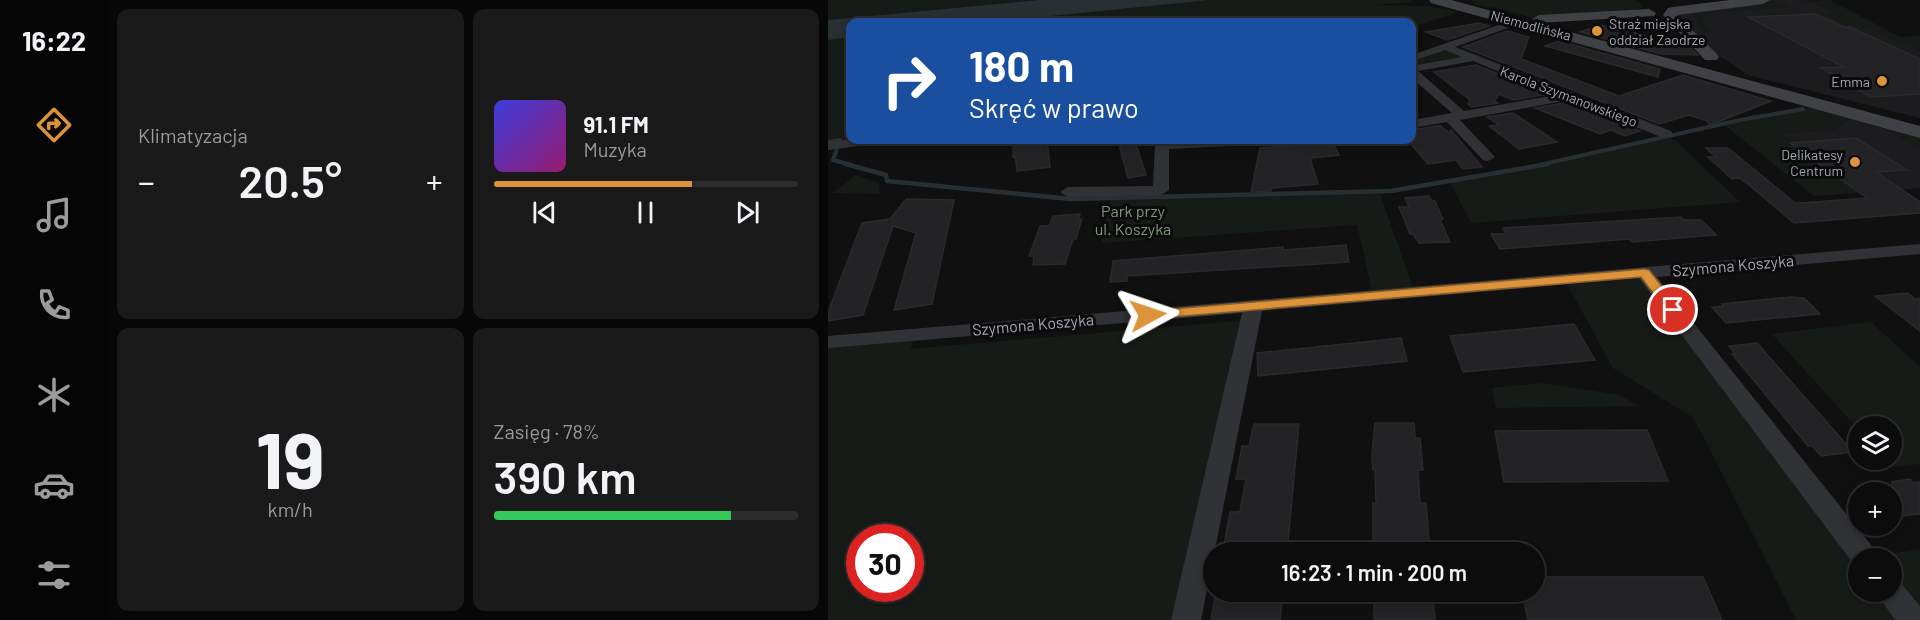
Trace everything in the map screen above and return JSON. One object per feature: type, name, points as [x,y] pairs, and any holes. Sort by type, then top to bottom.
[{"type":"main road","name":"Niemodlińska","points":[[1436,0],[1696,69],[1920,132]]},
{"type":"main road","points":[[1516,22],[1763,0]]},
{"type":"main road","points":[[1659,9],[1711,57],[1710,64],[1696,69]]},
{"type":"main road","name":"Niemodlińska","points":[[1696,69],[1920,125]]},
{"type":"street","points":[[1416,56],[1516,22]]},
{"type":"street","name":"Karola Szymanowskiego","points":[[1444,46],[1666,134]]},
{"type":"street","points":[[1416,69],[1473,58]]},
{"type":"street","points":[[1416,74],[1458,118],[1488,157]]},
{"type":"street","points":[[1416,123],[1458,118],[1569,96]]},
{"type":"street","points":[[828,146],[846,143]]},
{"type":"street","points":[[1068,192],[1161,190],[1161,144]]},
{"type":"street","name":"Szymona Koszyka","points":[[828,342],[1251,317],[1644,272],[1920,249]]},
{"type":"street","points":[[1644,272],[1857,548]]},
{"type":"street","points":[[1186,620],[1251,317]]},
{"type":"street","points":[[1899,602],[1913,620]]},
{"type":"shaded area","points":[[1039,0],[1210,0],[1030,18],[849,18]]},
{"type":"shaded area","points":[[1763,0],[1808,0],[1920,51],[1920,118],[1748,75],[1717,54],[1678,17],[1679,14]]},
{"type":"shaded area","points":[[846,18],[846,38],[828,40],[828,20]]},
{"type":"shaded area","points":[[1849,119],[1886,129],[1920,148],[1920,188],[1860,193],[1778,134],[1833,130]]},
{"type":"green space","points":[[828,0],[1039,0],[846,18],[828,20]]},
{"type":"green space","points":[[1210,0],[1409,0],[1413,2],[1374,5],[1426,6],[1459,12],[1416,26],[1416,18],[1030,18]]},
{"type":"green space","points":[[1461,0],[1635,0],[1644,7],[1636,10],[1531,17],[1474,4],[1476,1]]},
{"type":"green space","points":[[1830,0],[1900,37],[1920,36],[1920,51],[1859,26],[1801,28],[1798,26],[1843,24],[1824,14],[1838,14],[1814,3],[1799,1]]},
{"type":"green space","points":[[1775,1],[1790,4],[1786,4],[1790,7],[1708,13],[1701,21],[1708,28],[1716,30],[1704,32],[1694,19],[1694,13],[1718,12]]},
{"type":"green space","points":[[846,38],[846,144],[828,146],[828,40]]},
{"type":"green space","points":[[1444,46],[1473,58],[1416,68],[1416,56]]},
{"type":"green space","points":[[1823,106],[1920,132],[1920,148],[1886,129],[1849,119],[1833,130],[1779,134],[1860,193],[1814,196],[1723,124]]},
{"type":"green space","points":[[1661,138],[1675,140],[1740,202],[1471,223],[1449,181],[1563,161]]},
{"type":"green space","points":[[856,175],[879,183],[880,194],[833,193]]},
{"type":"green space","name":"Park przy ul. Koszyka","points":[[1379,191],[1414,291],[1373,295],[1357,225],[1101,243],[1111,198]]},
{"type":"green space","points":[[1644,272],[1856,548],[1848,548],[1848,602],[1902,602],[1902,552],[1920,549],[1920,620],[1796,620],[1694,418],[1613,368],[1564,279]]},
{"type":"green space","points":[[1250,320],[1186,620],[828,620],[828,342],[916,334],[910,349]]},
{"type":"green space","points":[[1871,322],[1920,367],[1920,464],[1902,466],[1902,416],[1848,416],[1848,418],[1772,334]]},
{"type":"green space","points":[[1541,383],[1620,395],[1638,406],[1496,408],[1492,388]]},
{"type":"building","points":[[1815,14],[1844,27],[1850,27],[1920,59],[1920,94],[1871,97],[1821,68],[1844,67],[1748,17]]},
{"type":"building","points":[[1479,23],[1489,26],[1447,40],[1426,32]]},
{"type":"building","points":[[1600,25],[1688,45],[1698,55],[1661,54],[1580,32]]},
{"type":"building","points":[[1507,31],[1529,37],[1521,59],[1619,96],[1683,75],[1771,101],[1710,125],[1707,121],[1689,115],[1659,124],[1463,47]]},
{"type":"building","points":[[1559,41],[1660,69],[1658,77],[1545,46]]},
{"type":"building","points":[[1476,65],[1548,94],[1514,100],[1499,94],[1495,101],[1498,103],[1472,107],[1468,104],[1470,100],[1434,72]]},
{"type":"building","points":[[1569,102],[1640,131],[1625,136],[1611,130],[1600,134],[1535,108]]},
{"type":"building","points":[[1513,113],[1557,142],[1519,149],[1489,126],[1499,125],[1487,117]]},
{"type":"building","points":[[1441,126],[1449,133],[1451,130],[1482,167],[1463,169],[1456,160],[1428,164],[1412,145],[1416,144],[1416,129]]},
{"type":"building","points":[[1856,138],[1907,170],[1876,172],[1920,202],[1920,213],[1794,223],[1749,185],[1739,178],[1732,179],[1708,157],[1716,157],[1706,148],[1728,148],[1795,203],[1801,203],[1867,198],[1790,143]]},
{"type":"building","points":[[1013,144],[1047,144],[1050,167],[1017,171],[1015,156],[1013,157]]},
{"type":"building","points":[[1119,144],[1136,144],[1146,175],[1128,178]]},
{"type":"building","points":[[1334,144],[1339,155],[1310,158],[1318,184],[1251,192],[1260,148]]},
{"type":"building","points":[[1429,196],[1432,201],[1435,201],[1450,242],[1419,243],[1413,234],[1410,234],[1399,207],[1409,207],[1405,198]]},
{"type":"building","points":[[906,199],[954,200],[932,304],[894,310],[916,233],[893,226],[863,315],[828,321],[828,312],[862,223],[890,219]]},
{"type":"building","points":[[1080,214],[1078,220],[1082,219],[1076,239],[1073,239],[1065,264],[1033,265],[1034,256],[1029,256],[1040,226],[1049,226],[1053,216]]},
{"type":"building","points":[[1681,217],[1684,220],[1701,220],[1716,235],[1500,249],[1491,234],[1506,234],[1503,228]]},
{"type":"building","points":[[1346,245],[1349,262],[1127,276],[1127,281],[1110,282],[1113,261],[1283,247],[1283,250]]},
{"type":"building","points":[[1908,293],[1915,299],[1920,299],[1920,331],[1875,296]]},
{"type":"building","points":[[1791,297],[1804,298],[1820,314],[1726,323],[1712,307],[1723,306],[1722,304]]},
{"type":"building","points":[[1574,324],[1595,360],[1463,372],[1450,336]]},
{"type":"building","points":[[1401,338],[1407,361],[1258,376],[1257,353]]},
{"type":"building","points":[[1757,343],[1848,446],[1848,453],[1821,456],[1812,446],[1808,446],[1732,354],[1735,354],[1729,346]]},
{"type":"building","points":[[1375,423],[1414,423],[1415,438],[1420,438],[1423,470],[1418,470],[1420,503],[1426,503],[1429,541],[1373,542],[1373,503],[1376,503],[1375,470],[1373,470]]},
{"type":"building","points":[[1254,424],[1299,424],[1288,542],[1225,542],[1230,512],[1240,512],[1246,479],[1236,479],[1242,446],[1249,446]]},
{"type":"building","points":[[1647,430],[1668,481],[1504,482],[1495,431]]},
{"type":"building","points":[[1910,479],[1913,483],[1920,482],[1920,514],[1902,516],[1902,482],[1892,482]]},
{"type":"building","points":[[1545,577],[1703,577],[1722,620],[1528,620],[1524,602],[1545,602]]},
{"type":"building","points":[[1214,602],[1282,602],[1280,620],[1211,620]]},
{"type":"building","points":[[1374,602],[1433,602],[1435,620],[1374,620]]},
{"type":"waterway","points":[[1539,165],[1740,120],[1803,109]]},
{"type":"waterway","points":[[828,142],[840,140],[833,160],[851,165]]},
{"type":"waterway","points":[[846,164],[886,175],[887,181],[1071,199],[1391,191],[1548,164]]},
{"type":"place","name":"Straż miejska oddział Zaodrze","points":[[1597,31]]},
{"type":"place","name":"Emma","points":[[1882,81]]},
{"type":"place","name":"Delikatesy Centrum","points":[[1855,162]]},
{"type":"route","points":[[1148,315],[1644,272],[1673,310]]}]
